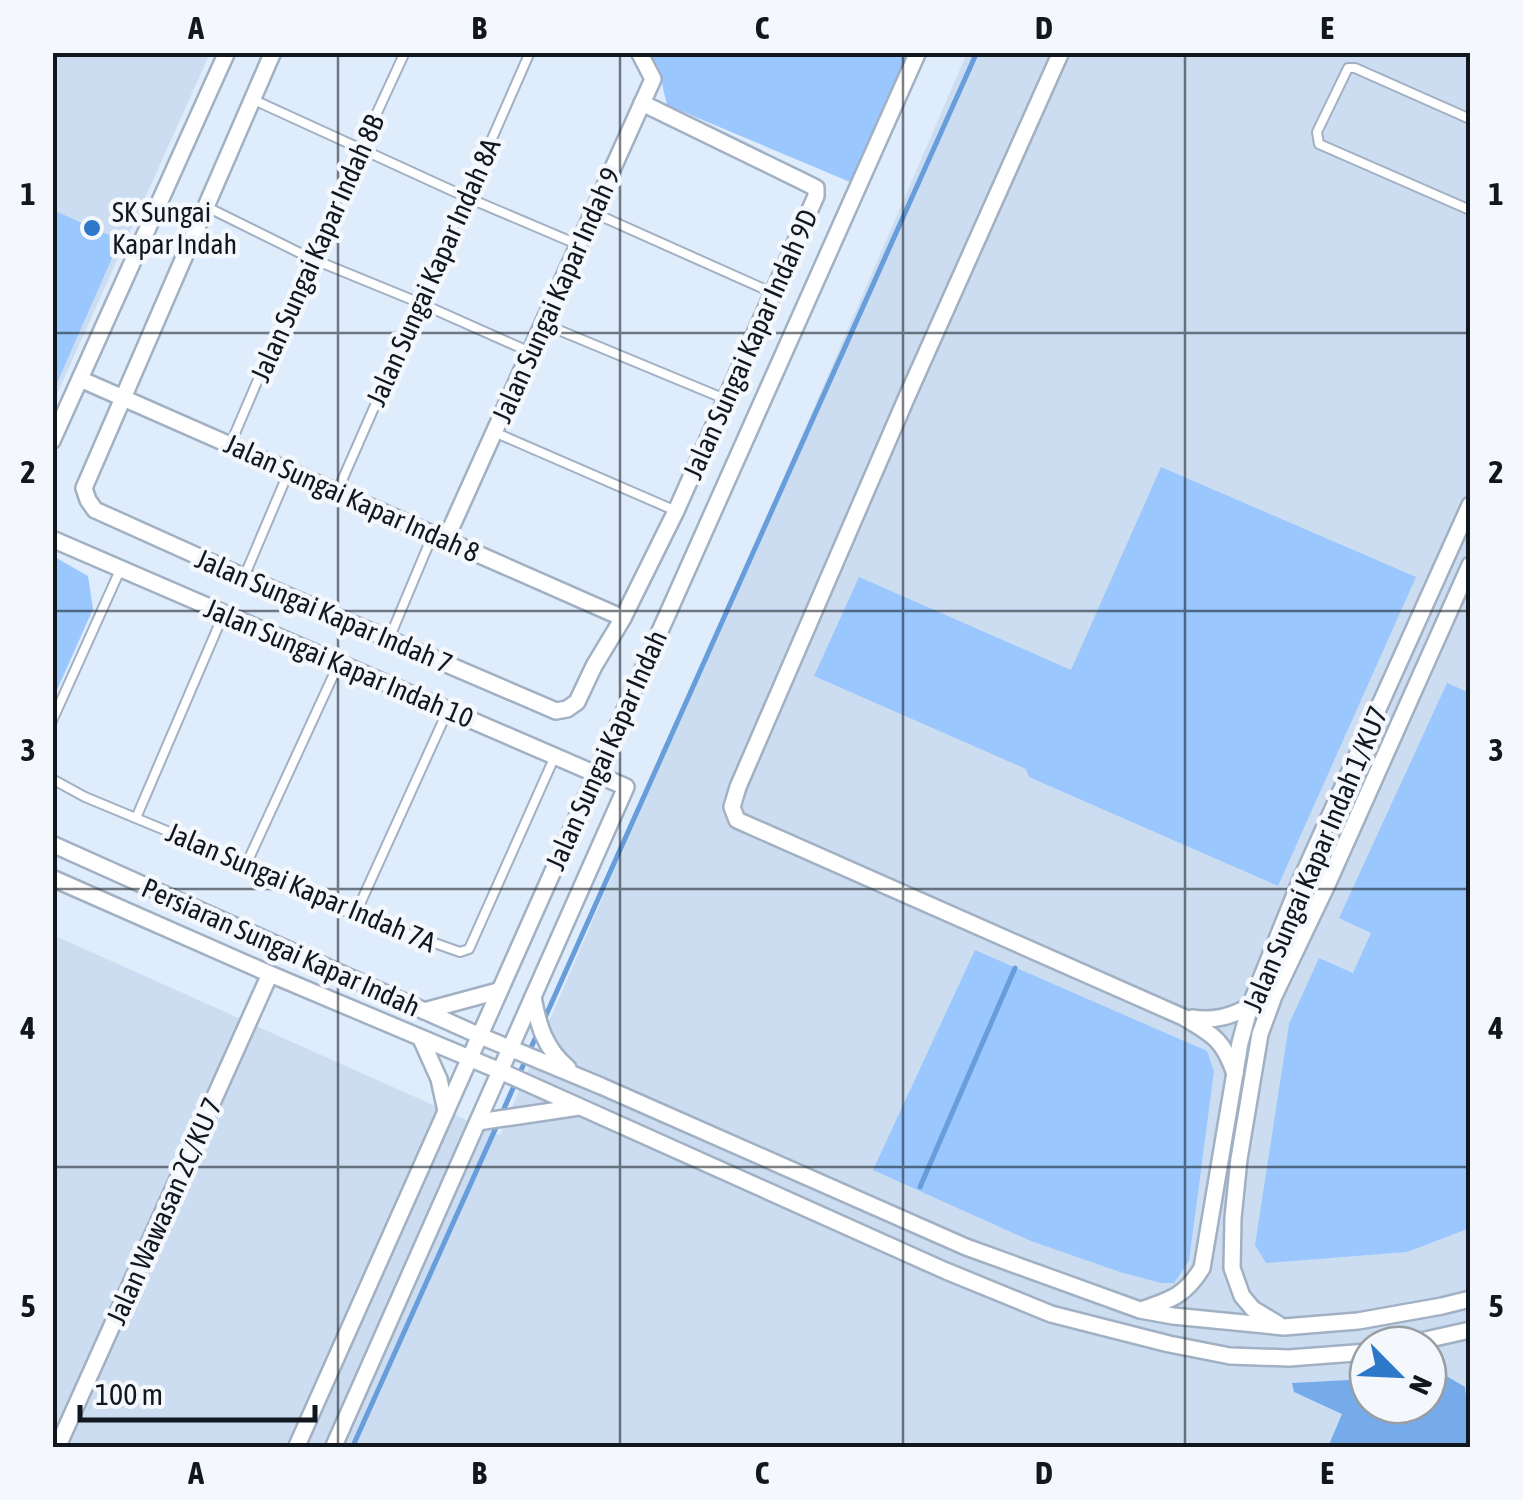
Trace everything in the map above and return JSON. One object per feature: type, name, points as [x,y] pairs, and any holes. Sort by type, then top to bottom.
[{"type":"street","points":[[52,441],[228,52]]},
{"type":"street","name":"Jalan Sungai Kapar Indah 7","points":[[273,52],[84,488],[88,500],[96,510],[244,577],[556,711],[567,710],[577,702],[623,618]]},
{"type":"street","name":"Jalan Sungai Kapar Indah 9","points":[[440,537],[494,432],[653,79],[639,52]]},
{"type":"street","name":"Jalan Sungai Kapar Indah","points":[[296,1448],[918,52]]},
{"type":"street","points":[[1061,52],[909,392],[732,807],[737,820],[1183,1016],[1220,1041],[1235,1074]]},
{"type":"street","name":"Jalan Sungai Kapar Indah 9D","points":[[623,618],[676,511],[816,196],[816,188],[642,103]]},
{"type":"street","name":"Jalan Sungai Kapar Indah 8","points":[[80,379],[623,618]]},
{"type":"street","name":"Jalan Sungai Kapar Indah 1/KU7","points":[[1202,1268],[1250,1006],[1300,882],[1470,505]]},
{"type":"street","name":"Jalan Sungai Kapar Indah 10","points":[[52,539],[626,787]]},
{"type":"street","name":"Jalan Sungai Kapar Indah 1/KU7","points":[[1232,1268],[1238,1159],[1260,1034],[1470,565]]},
{"type":"street","name":"Jalan Sungai Kapar Indah","points":[[332,1448],[478,1122],[505,1074],[533,997],[626,787]]},
{"type":"street","name":"Persiaran Sungai Kapar Indah","points":[[52,844],[966,1247],[1140,1310],[1284,1328],[1358,1321],[1470,1299]]},
{"type":"street","name":"Persiaran Sungai Kapar Indah","points":[[52,878],[1051,1314],[1230,1356],[1289,1358],[1348,1354]]},
{"type":"street","name":"Jalan Wawasan 2C/KU 7","points":[[57,1448],[270,974]]},
{"type":"street","points":[[424,1011],[498,991]]},
{"type":"street","points":[[533,997],[546,1042],[579,1077]]},
{"type":"street","points":[[1183,1016],[1212,1021],[1250,1006]]},
{"type":"street","points":[[421,1039],[440,1079],[446,1111]]},
{"type":"street","points":[[478,1122],[578,1107]]},
{"type":"street","points":[[1140,1310],[1169,1301],[1190,1288],[1202,1268],[1232,1268],[1242,1296],[1253,1309],[1284,1328]]},
{"type":"lane","name":"Jalan Sungai Kapar Indah 8B","points":[[230,445],[405,52]]},
{"type":"lane","name":"Jalan Sungai Kapar Indah 8A","points":[[338,492],[530,52]]},
{"type":"lane","points":[[1470,119],[1348,68],[1317,132],[1319,144],[1470,210]]},
{"type":"lane","points":[[253,99],[579,245]]},
{"type":"lane","points":[[206,207],[310,258],[530,352]]},
{"type":"lane","points":[[593,213],[773,293]]},
{"type":"lane","points":[[543,323],[725,399]]},
{"type":"lane","points":[[494,432],[676,511]]},
{"type":"lane","points":[[244,577],[289,471]]},
{"type":"lane","points":[[389,638],[440,537]]},
{"type":"lane","points":[[52,721],[121,568]]},
{"type":"lane","points":[[136,818],[224,613]]},
{"type":"lane","points":[[245,867],[339,663]]},
{"type":"lane","points":[[356,915],[448,710]]},
{"type":"lane","name":"Jalan Sungai Kapar Indah 7A","points":[[52,779],[356,915],[460,952],[469,950],[554,756]]},
{"type":"shaded area","name":"SK Sungai Kapar Indah","points":[[53,53],[210,53],[53,403]]},
{"type":"shaded area","points":[[648,53],[908,53],[850,182],[667,105],[658,67]]},
{"type":"shaded area","points":[[967,53],[1470,53],[1470,1447],[53,1448],[53,935],[500,1135]]},
{"type":"shaded area","points":[[53,210],[120,240],[53,392]]},
{"type":"shaded area","points":[[1161,467],[1416,577],[1278,886],[1029,777],[1026,769],[814,676],[859,577],[1071,670]]},
{"type":"shaded area","points":[[53,556],[88,576],[93,609],[53,699]]},
{"type":"shaded area","points":[[1447,683],[1470,693],[1470,1228],[1407,1252],[1266,1263],[1255,1245],[1289,1024],[1319,958],[1353,973],[1371,933],[1339,918]]},
{"type":"shaded area","points":[[975,950],[1207,1051],[1214,1071],[1189,1261],[1174,1283],[1120,1272],[1031,1241],[873,1170]]},
{"type":"shaded area","points":[[1448,1377],[1465,1387],[1470,1435],[1467,1447],[1328,1447],[1342,1414],[1294,1392],[1292,1383],[1348,1380],[1348,1425],[1448,1425]]},
{"type":"waterway","points":[[543,1022],[977,52]]},
{"type":"waterway","points":[[920,1187],[1015,968]]},
{"type":"waterway","points":[[502,1113],[538,1032]]},
{"type":"waterway","points":[[352,1448],[498,1123]]},
{"type":"place","name":"SK Sungai Kapar Indah","points":[[92,228]]}]
